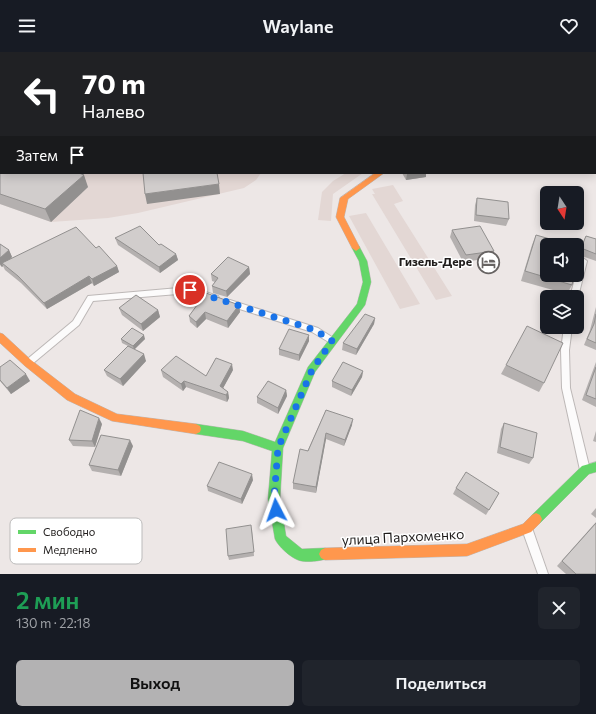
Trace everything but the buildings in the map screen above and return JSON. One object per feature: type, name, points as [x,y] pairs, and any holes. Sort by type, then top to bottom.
[{"type":"street","name":"улица Пархоменко","points":[[378,174],[367,180],[344,198],[340,217],[363,261],[367,282],[361,305],[332,341],[312,370],[278,448],[274,499],[281,539],[300,556],[467,550],[527,528],[586,470],[596,467]]},
{"type":"street","points":[[0,337],[28,363],[71,397],[116,418],[243,436],[278,448]]},
{"type":"lane","points":[[28,363],[76,323],[91,298],[190,290],[315,330],[332,341]]},
{"type":"lane","points":[[567,334],[565,350],[566,388],[586,470]]},
{"type":"lane","points":[[527,528],[543,574]]},
{"type":"shaded area","points":[[0,174],[260,174],[256,180],[244,188],[138,213],[108,218],[51,222],[0,204]]},
{"type":"shaded area","points":[[344,174],[362,174],[333,194],[331,221],[318,220],[322,192],[333,181]]},
{"type":"shaded area","points":[[393,185],[403,201],[394,204],[452,296],[436,300],[372,194],[375,194],[372,189]]},
{"type":"shaded area","points":[[366,213],[420,304],[400,309],[349,216]]},
{"type":"traffic: fast","points":[[278,448],[311,370],[361,305],[367,282],[363,261],[356,248]]},
{"type":"traffic: fast","points":[[196,429],[243,436],[278,448],[274,499],[281,539],[300,555],[325,554]]},
{"type":"traffic: fast","points":[[536,519],[586,470],[596,467]]},
{"type":"traffic: slow","points":[[356,248],[340,217],[344,198],[379,174]]},
{"type":"traffic: slow","points":[[0,337],[28,363],[71,397],[116,418],[196,429]]},
{"type":"traffic: slow","points":[[325,554],[467,550],[527,528],[536,519]]},
{"type":"place","name":"Гизель-Дере","points":[[488,262]]},
{"type":"route","points":[[190,290],[315,330],[332,341],[312,370],[278,448],[274,499],[276,510]]}]
